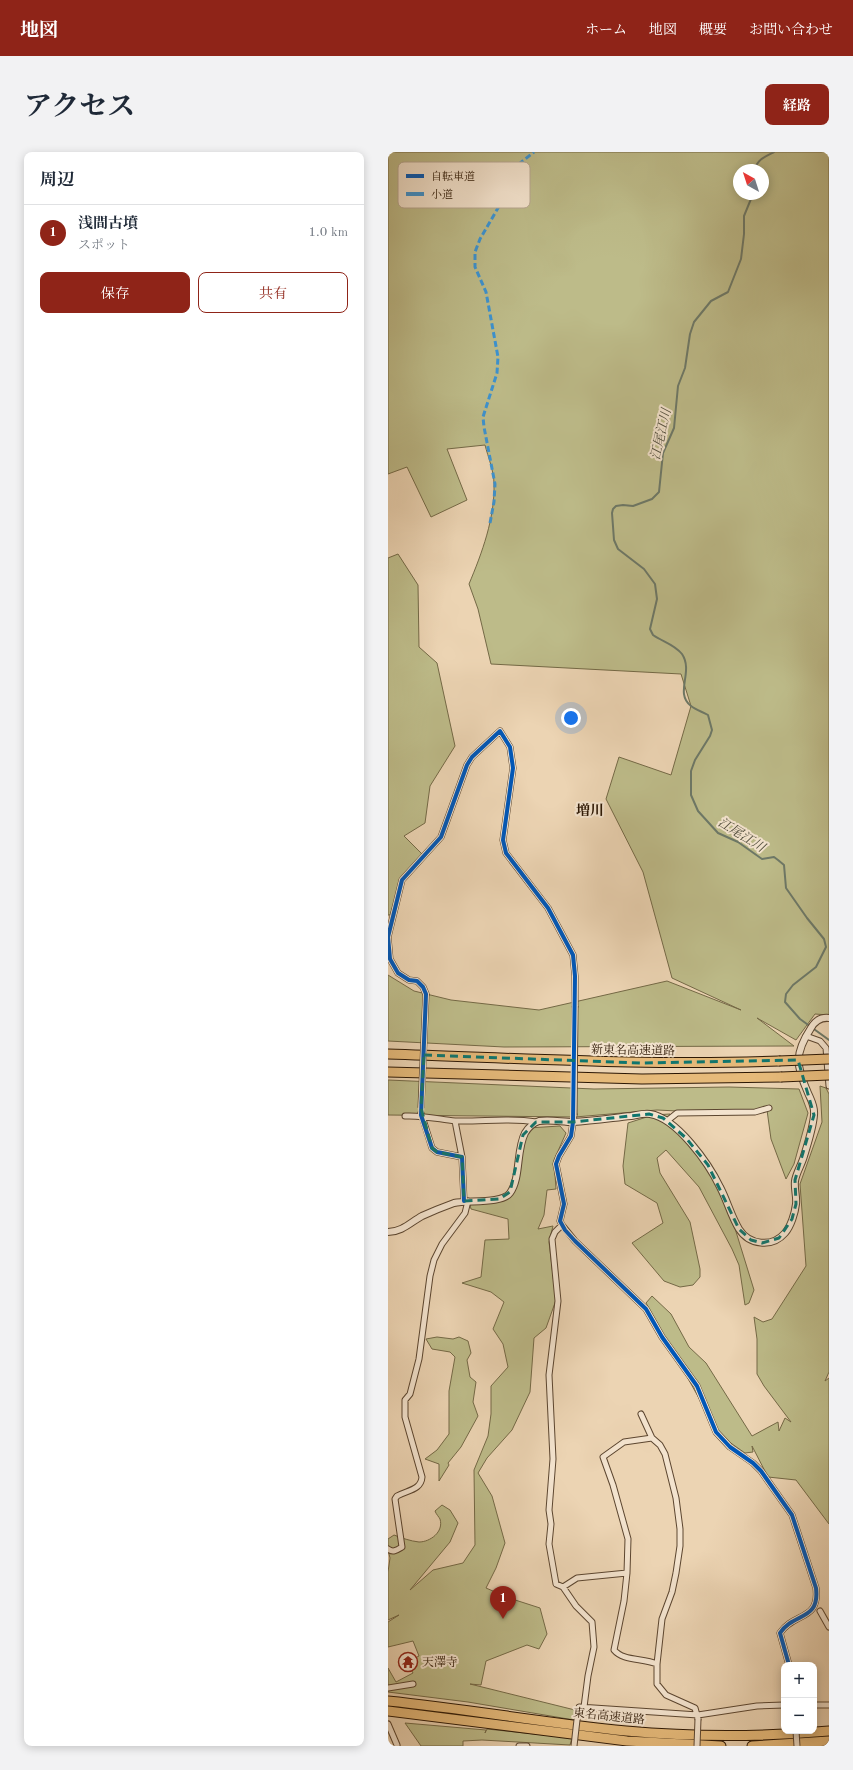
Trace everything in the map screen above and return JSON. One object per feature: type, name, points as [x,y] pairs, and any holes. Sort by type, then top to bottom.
[{"type":"highway","name":"新東名高速道路","points":[[388,1054],[640,1063],[714,1063],[829,1059]]},
{"type":"highway","points":[[388,1072],[642,1079],[829,1075]]},
{"type":"highway","name":"東名高速道路","points":[[388,1701],[568,1724],[665,1734],[750,1736],[829,1731]]},
{"type":"highway","name":"東名高速道路","points":[[388,1711],[627,1741],[721,1746]]},
{"type":"highway","points":[[752,1746],[829,1742]]},
{"type":"street","points":[[462,1157],[436,1152],[432,1148],[421,1115],[426,994],[423,987],[417,981],[409,980],[398,973],[390,959],[388,937],[402,880],[442,837],[467,765],[472,757],[500,731],[510,747],[513,768],[503,840],[506,853],[548,908],[573,955],[575,976],[574,1115],[571,1136],[556,1164],[564,1204],[560,1221],[562,1226],[575,1241],[646,1309],[662,1337],[697,1386],[716,1432],[730,1447],[753,1463],[761,1471],[792,1515],[816,1588],[817,1599],[816,1605],[812,1610],[785,1626],[780,1633],[788,1662]]},
{"type":"street","points":[[405,1116],[421,1115],[455,1121],[519,1119],[536,1122],[573,1122],[649,1114],[663,1118],[686,1138],[708,1165],[720,1187],[739,1229],[744,1235],[751,1240],[762,1243],[770,1242],[779,1238],[786,1232],[792,1219],[796,1204],[795,1180],[804,1156],[814,1115],[814,1106],[798,1068],[798,1056],[806,1036],[815,1022],[823,1017],[829,1018]]},
{"type":"street","points":[[806,1036],[820,1041],[826,1048],[829,1086]]},
{"type":"street","points":[[667,1121],[677,1113],[755,1112],[769,1108]]},
{"type":"street","points":[[388,1549],[391,1551],[402,1547],[395,1499],[397,1496],[417,1488],[421,1484],[422,1477],[405,1416],[405,1400],[410,1394],[419,1359],[430,1276],[434,1260],[442,1244],[449,1232],[465,1213],[466,1201],[462,1157],[455,1121]]},
{"type":"street","points":[[388,1232],[403,1229],[421,1217],[441,1207],[466,1201],[499,1199],[506,1196],[514,1185],[523,1135],[528,1128],[536,1122]]},
{"type":"street","points":[[562,1226],[555,1232],[552,1239],[558,1301],[549,1374],[553,1459],[549,1510],[551,1524],[549,1544],[556,1584],[562,1588],[576,1606],[592,1622],[594,1647],[584,1707]]},
{"type":"street","points":[[641,1414],[652,1438],[660,1445],[670,1470],[676,1498],[680,1546],[672,1592],[662,1618],[657,1664],[657,1684],[666,1695],[694,1708],[698,1717],[697,1746]]},
{"type":"street","points":[[652,1438],[624,1442],[603,1457],[613,1485],[628,1539],[624,1601],[614,1650],[623,1658],[647,1660],[657,1664]]},
{"type":"street","points":[[562,1588],[577,1578],[627,1573]]},
{"type":"street","points":[[820,1611],[829,1626]]},
{"type":"street","points":[[388,1688],[413,1684]]},
{"type":"street","points":[[574,1746],[579,1706],[698,1717],[781,1703]]},
{"type":"street","points":[[817,1706],[829,1705]]},
{"type":"street","points":[[388,1724],[397,1745]]},
{"type":"street","points":[[796,1734],[798,1746]]},
{"type":"street","points":[[519,1746],[527,1746]]},
{"type":"highlighted area","points":[[424,1055],[640,1063],[798,1060],[814,1115],[795,1180],[796,1204],[792,1219],[779,1238],[762,1243],[751,1240],[739,1229],[708,1165],[686,1138],[663,1118],[649,1114],[573,1122],[536,1122],[523,1135],[510,1192],[499,1199],[464,1201],[462,1157],[437,1152],[432,1148],[421,1108]]},
{"type":"shaded area","points":[[388,152],[829,152],[829,1015],[815,1014],[796,1040],[757,1018],[794,1046],[504,1047],[388,1041],[388,975],[414,991],[451,1000],[539,1010],[667,981],[741,1010],[672,978],[643,872],[606,799],[619,757],[671,775],[691,706],[681,674],[491,664],[478,609],[469,584],[487,535],[494,497],[494,479],[485,445],[447,449],[467,500],[431,517],[407,467],[388,474]]},
{"type":"shaded area","points":[[398,554],[418,585],[419,647],[437,663],[455,746],[430,786],[425,823],[404,836],[422,854],[402,880],[390,915],[388,915],[388,558]]},
{"type":"shaded area","points":[[388,1080],[594,1089],[729,1087],[799,1089],[808,1113],[794,1164],[786,1179],[771,1139],[767,1110],[718,1113],[657,1110],[575,1117],[388,1115]]},
{"type":"shaded area","points":[[820,1086],[826,1088],[829,1094],[829,1372],[825,1381],[829,1378],[829,1524],[796,1480],[768,1477],[752,1446],[753,1452],[745,1453],[725,1439],[715,1427],[646,1303],[652,1296],[671,1314],[689,1347],[706,1363],[752,1436],[778,1422],[779,1431],[785,1418],[791,1422],[764,1386],[757,1374],[757,1339],[754,1317],[763,1322],[772,1319],[806,1266],[800,1184],[822,1122]]},
{"type":"shaded area","points":[[670,1114],[670,1124],[710,1168],[725,1196],[754,1290],[749,1303],[745,1305],[739,1265],[732,1249],[699,1187],[666,1150],[657,1158],[660,1173],[690,1222],[700,1269],[700,1277],[693,1285],[680,1287],[664,1281],[632,1243],[663,1223],[657,1203],[625,1184],[623,1166],[628,1123],[653,1115]]},
{"type":"shaded area","points":[[560,1126],[566,1133],[554,1160],[556,1189],[547,1190],[544,1215],[538,1229],[553,1226],[549,1242],[556,1300],[546,1328],[534,1338],[530,1392],[512,1430],[487,1458],[478,1473],[492,1496],[505,1543],[496,1568],[486,1588],[509,1598],[540,1608],[547,1634],[539,1649],[527,1645],[486,1661],[481,1685],[470,1684],[575,1710],[574,1720],[468,1702],[388,1692],[388,1668],[396,1682],[413,1673],[409,1665],[412,1663],[411,1660],[419,1656],[413,1641],[388,1647],[388,1622],[399,1615],[388,1620],[388,1572],[390,1558],[388,1539],[394,1535],[419,1542],[432,1538],[438,1532],[441,1524],[435,1511],[442,1505],[450,1510],[458,1523],[450,1542],[410,1590],[433,1570],[463,1563],[475,1545],[474,1470],[488,1436],[491,1414],[491,1386],[508,1367],[503,1344],[493,1329],[504,1302],[491,1292],[462,1283],[481,1277],[485,1240],[509,1239],[508,1219],[471,1209],[470,1205],[482,1200],[509,1196],[528,1128]]},
{"type":"shaded area","points":[[437,1337],[453,1339],[459,1337],[468,1341],[471,1353],[467,1360],[470,1377],[476,1382],[473,1402],[478,1416],[461,1447],[448,1463],[449,1465],[439,1481],[439,1464],[425,1459],[437,1450],[449,1434],[449,1391],[455,1357],[450,1352],[432,1349],[426,1339]]},
{"type":"shaded area","points":[[405,1723],[486,1730],[485,1733],[487,1729],[572,1738],[570,1745],[482,1740],[463,1741],[463,1746],[421,1746]]},
{"type":"waterway","name":"江尾江川","points":[[757,164],[759,161],[774,152]]},
{"type":"waterway","name":"江尾江川","points":[[751,200],[744,216],[744,234],[741,259],[728,292],[711,301],[694,322],[690,334],[685,368],[678,386],[674,428],[663,453],[659,492],[652,499],[633,506],[616,506],[613,509],[614,540],[618,549],[644,569],[655,584],[657,599],[650,629],[653,635],[672,645],[682,654],[686,668],[684,689],[686,701],[691,706],[708,715],[712,730],[710,736],[695,760],[691,771],[691,795],[698,811],[718,833],[738,842],[762,859],[774,857],[784,865],[786,888],[824,939],[826,947],[816,967],[793,985],[786,994],[785,1002],[800,1019],[829,1040]]},
{"type":"marked path","points":[[522,162],[534,152]]},
{"type":"marked path","points":[[490,523],[494,502],[495,484],[483,417],[497,373],[498,357],[486,292],[475,267],[475,252],[480,239],[498,208]]},
{"type":"cycle path","points":[[464,1201],[462,1157],[437,1152],[432,1148],[421,1115],[426,994],[423,987],[417,981],[409,980],[398,973],[390,959],[388,937],[402,880],[441,837],[467,765],[472,757],[500,731],[510,747],[513,768],[503,840],[506,853],[548,908],[573,955],[575,976],[573,1122],[571,1136],[556,1164],[564,1204],[560,1221],[565,1230],[575,1241],[646,1309],[662,1337],[697,1386],[716,1432],[730,1447],[753,1463],[761,1471],[792,1515],[816,1588],[816,1599],[814,1606],[810,1611],[786,1626],[780,1633],[788,1662]]},
{"type":"place","name":"浅間古墳","points":[[503,1619]]},
{"type":"place","name":"天澤寺","points":[[408,1662]]},
{"type":"district","name":"増川","points":[[590,810]]}]
